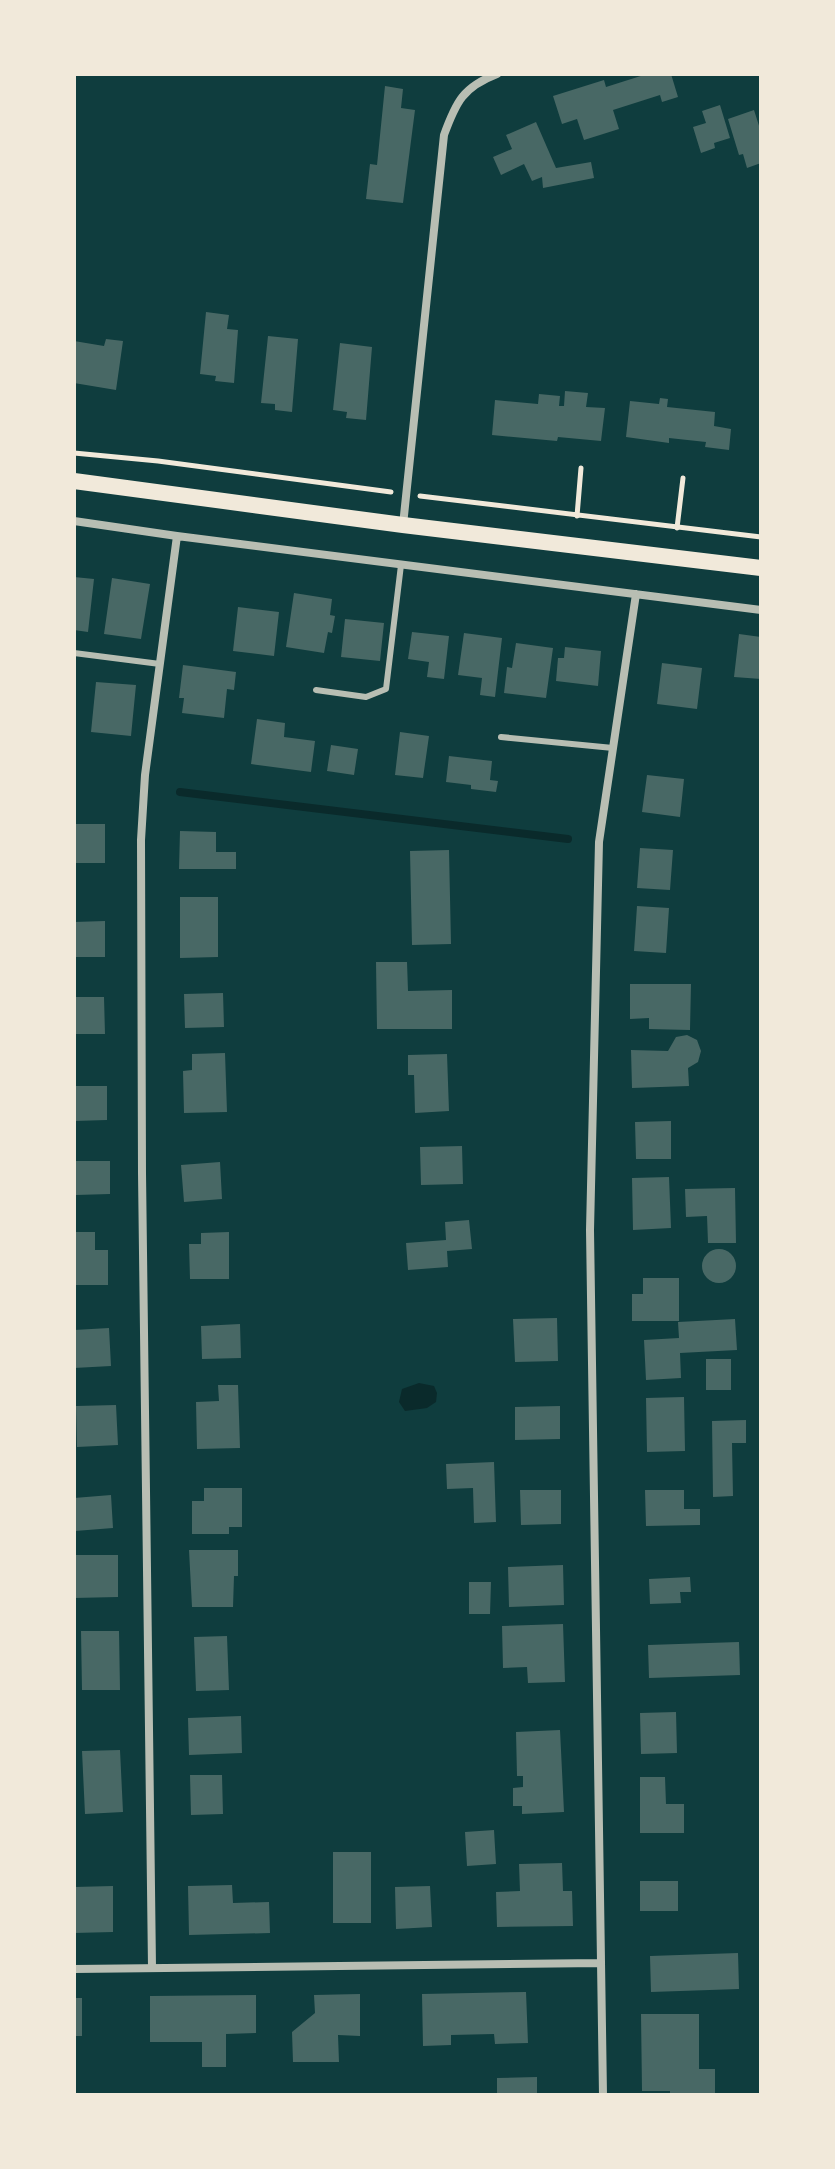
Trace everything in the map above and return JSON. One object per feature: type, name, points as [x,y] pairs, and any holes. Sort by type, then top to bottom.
[{"type":"main road","points":[[74,481],[761,568]]},
{"type":"street","points":[[403,525],[444,135],[462,96],[478,81],[497,74]]},
{"type":"street","points":[[74,521],[761,610]]},
{"type":"street","points":[[152,1967],[141,840],[145,775],[177,536]]},
{"type":"street","points":[[603,2095],[590,1230],[599,842],[636,594]]},
{"type":"street","points":[[74,1969],[601,1963]]},
{"type":"lane","points":[[316,690],[366,697],[386,689],[401,565]]},
{"type":"lane","points":[[74,653],[160,664]]},
{"type":"lane","points":[[501,737],[613,748]]},
{"type":"path","points":[[74,453],[761,537]]},
{"type":"path","points":[[577,516],[581,468]]},
{"type":"path","points":[[677,528],[683,478]]},
{"type":"water","points":[[419,1383],[434,1386],[436,1402],[427,1408],[405,1411],[399,1402],[402,1389]]},
{"type":"building","points":[[647,74],[671,74],[678,97],[662,102],[660,95],[613,110],[619,129],[584,140],[577,119],[562,124],[553,96],[604,80],[606,87]]},
{"type":"building","points":[[385,86],[403,89],[401,108],[415,110],[403,203],[366,199],[370,164],[377,165]]},
{"type":"building","points":[[720,105],[730,138],[714,143],[715,148],[701,153],[693,127],[706,123],[702,111]]},
{"type":"building","points":[[754,110],[761,132],[761,163],[747,168],[743,154],[739,155],[728,119]]},
{"type":"building","points":[[536,122],[556,168],[591,162],[594,178],[543,188],[542,177],[532,181],[524,164],[501,175],[493,157],[512,149],[506,135]]},
{"type":"building","points":[[206,312],[229,315],[227,329],[238,330],[234,383],[215,381],[216,376],[200,374]]},
{"type":"building","points":[[268,336],[298,339],[292,412],[275,410],[275,404],[261,403]]},
{"type":"building","points":[[106,339],[123,341],[116,390],[74,383],[74,341],[104,346]]},
{"type":"building","points":[[340,343],[372,347],[366,420],[346,418],[347,412],[333,410]]},
{"type":"building","points":[[565,391],[588,393],[586,407],[605,408],[601,441],[558,437],[557,441],[492,435],[495,400],[538,404],[539,394],[560,396],[559,406],[564,406]]},
{"type":"building","points":[[660,398],[668,399],[667,407],[715,412],[714,426],[731,429],[729,450],[705,447],[706,442],[669,438],[669,443],[626,437],[630,401],[659,404]]},
{"type":"building","points":[[74,577],[94,579],[88,632],[74,630]]},
{"type":"building","points":[[112,578],[150,584],[141,639],[104,634]]},
{"type":"building","points":[[294,593],[332,599],[330,615],[335,616],[324,653],[286,647]]},
{"type":"building","points":[[238,607],[279,612],[274,656],[233,651]]},
{"type":"building","points":[[345,619],[384,623],[380,661],[341,657]]},
{"type":"building","points":[[412,632],[449,636],[444,679],[427,677],[429,662],[408,659]]},
{"type":"building","points":[[464,633],[502,638],[495,697],[480,695],[482,678],[458,675]]},
{"type":"building","points":[[739,634],[761,637],[761,679],[734,677]]},
{"type":"building","points":[[516,643],[553,648],[546,698],[504,693],[507,667],[512,668]]},
{"type":"building","points":[[565,647],[601,651],[598,686],[556,681],[558,658],[564,658]]},
{"type":"building","points":[[662,663],[702,668],[697,709],[657,704]]},
{"type":"building","points":[[183,665],[236,672],[234,690],[227,689],[224,718],[182,713],[184,698],[179,698]]},
{"type":"building","points":[[96,682],[136,685],[131,736],[91,732]]},
{"type":"building","points":[[257,719],[285,723],[284,737],[315,741],[311,772],[251,764]]},
{"type":"building","points":[[400,732],[429,736],[423,778],[395,775]]},
{"type":"building","points":[[331,745],[358,749],[354,775],[327,771]]},
{"type":"building","points":[[449,756],[492,761],[490,780],[498,781],[496,792],[446,782]]},
{"type":"building","points":[[647,775],[684,779],[680,817],[642,812]]},
{"type":"building","points":[[74,824],[105,824],[105,863],[74,863]]},
{"type":"building","points":[[180,831],[216,832],[216,852],[236,852],[236,869],[179,869]]},
{"type":"building","points":[[640,848],[673,850],[670,890],[637,888]]},
{"type":"building","points":[[449,850],[451,944],[412,945],[410,851]]},
{"type":"building","points":[[180,897],[218,897],[218,957],[180,958]]},
{"type":"building","points":[[637,906],[669,908],[666,953],[634,951]]},
{"type":"building","points":[[105,921],[105,957],[74,957],[74,922]]},
{"type":"building","points":[[376,962],[407,962],[408,991],[452,990],[452,1029],[377,1029]]},
{"type":"building","points":[[630,984],[691,984],[690,1030],[649,1029],[649,1018],[630,1019]]},
{"type":"building","points":[[223,993],[224,1027],[185,1028],[184,994]]},
{"type":"building","points":[[74,997],[104,997],[105,1034],[74,1034]]},
{"type":"building","points":[[687,1035],[697,1040],[701,1051],[698,1062],[688,1068],[689,1086],[632,1088],[631,1050],[668,1051],[676,1037]]},
{"type":"building","points":[[225,1053],[227,1112],[184,1113],[183,1071],[192,1070],[192,1054]]},
{"type":"building","points":[[447,1054],[449,1111],[415,1113],[414,1075],[408,1075],[408,1055]]},
{"type":"building","points":[[74,1086],[107,1086],[107,1120],[74,1121]]},
{"type":"building","points":[[671,1121],[671,1159],[636,1159],[635,1122]]},
{"type":"building","points":[[462,1146],[463,1184],[421,1185],[420,1147]]},
{"type":"building","points":[[76,1161],[110,1161],[110,1194],[76,1195]]},
{"type":"building","points":[[220,1162],[222,1199],[184,1202],[181,1165]]},
{"type":"building","points":[[669,1177],[671,1228],[633,1230],[632,1178]]},
{"type":"building","points":[[735,1188],[736,1243],[708,1243],[707,1216],[686,1217],[685,1189]]},
{"type":"building","points":[[469,1220],[472,1249],[447,1251],[448,1267],[408,1270],[406,1243],[446,1240],[445,1222]]},
{"type":"building","points":[[74,1232],[95,1232],[95,1250],[108,1250],[108,1285],[74,1285]]},
{"type":"building","points":[[229,1232],[229,1279],[190,1279],[189,1244],[201,1244],[201,1233]]},
{"type":"building","points":[[719,1249],[731,1254],[736,1266],[731,1278],[719,1283],[707,1278],[702,1266],[707,1254]]},
{"type":"building","points":[[643,1278],[679,1278],[679,1321],[632,1321],[632,1294],[643,1294]]},
{"type":"building","points":[[557,1318],[558,1361],[515,1362],[513,1319]]},
{"type":"building","points":[[735,1319],[737,1350],[680,1353],[681,1378],[646,1380],[644,1340],[679,1338],[678,1322]]},
{"type":"building","points":[[240,1324],[241,1358],[202,1359],[201,1326]]},
{"type":"building","points":[[109,1328],[111,1366],[74,1368],[74,1330]]},
{"type":"building","points":[[706,1359],[731,1359],[731,1390],[706,1390]]},
{"type":"building","points":[[218,1385],[238,1385],[240,1448],[197,1449],[196,1402],[219,1401]]},
{"type":"building","points":[[684,1397],[685,1451],[647,1452],[646,1398]]},
{"type":"building","points":[[116,1405],[118,1445],[77,1447],[76,1406]]},
{"type":"building","points":[[560,1406],[560,1439],[515,1440],[515,1407]]},
{"type":"building","points":[[746,1420],[746,1443],[732,1443],[733,1496],[713,1497],[712,1421]]},
{"type":"building","points":[[494,1462],[496,1522],[474,1523],[473,1488],[447,1489],[446,1464]]},
{"type":"building","points":[[204,1488],[242,1488],[242,1527],[229,1527],[229,1534],[192,1534],[192,1501],[204,1501]]},
{"type":"building","points":[[520,1490],[561,1490],[561,1524],[521,1525]]},
{"type":"building","points":[[645,1490],[684,1490],[684,1509],[700,1509],[700,1525],[646,1526]]},
{"type":"building","points":[[111,1495],[113,1528],[75,1531],[74,1498]]},
{"type":"building","points":[[189,1550],[238,1550],[233,1607],[192,1607]]},
{"type":"building","points":[[74,1555],[118,1555],[118,1597],[74,1598]]},
{"type":"building","points":[[563,1565],[564,1605],[509,1607],[508,1567]]},
{"type":"building","points":[[690,1577],[691,1592],[680,1592],[681,1603],[650,1604],[649,1579]]},
{"type":"building","points":[[469,1582],[491,1582],[490,1614],[469,1614]]},
{"type":"building","points":[[563,1624],[565,1682],[528,1683],[527,1667],[503,1668],[502,1626]]},
{"type":"building","points":[[81,1631],[119,1631],[120,1690],[82,1690]]},
{"type":"building","points":[[227,1636],[229,1690],[196,1691],[194,1637]]},
{"type":"building","points":[[739,1642],[740,1675],[649,1678],[648,1645]]},
{"type":"building","points":[[676,1712],[677,1753],[641,1754],[640,1713]]},
{"type":"building","points":[[241,1716],[242,1753],[189,1755],[188,1718]]},
{"type":"building","points":[[560,1730],[564,1812],[522,1814],[522,1806],[513,1806],[513,1788],[523,1787],[523,1776],[517,1776],[516,1732]]},
{"type":"building","points":[[120,1750],[123,1812],[85,1814],[82,1751]]},
{"type":"building","points":[[190,1775],[222,1775],[223,1814],[191,1815]]},
{"type":"building","points":[[640,1777],[665,1777],[666,1804],[684,1804],[684,1833],[640,1833]]},
{"type":"building","points":[[494,1830],[496,1864],[467,1866],[465,1832]]},
{"type":"building","points":[[333,1852],[371,1852],[371,1923],[333,1923]]},
{"type":"building","points":[[562,1863],[563,1891],[572,1891],[573,1926],[497,1927],[496,1892],[520,1891],[519,1864]]},
{"type":"building","points":[[640,1881],[678,1881],[678,1911],[640,1911]]},
{"type":"building","points":[[232,1885],[233,1903],[269,1902],[270,1933],[189,1935],[188,1886]]},
{"type":"building","points":[[113,1886],[113,1932],[74,1933],[74,1887]]},
{"type":"building","points":[[430,1886],[432,1927],[396,1929],[395,1887]]},
{"type":"building","points":[[738,1953],[739,1989],[651,1992],[650,1956]]},
{"type":"building","points":[[526,1992],[528,2043],[495,2044],[494,2034],[451,2035],[451,2045],[423,2046],[422,1994]]},
{"type":"building","points":[[360,1994],[360,2036],[338,2035],[339,2062],[293,2062],[292,2032],[315,2013],[314,1995]]},
{"type":"building","points":[[256,1995],[256,2033],[226,2034],[226,2067],[202,2067],[202,2042],[150,2042],[150,1996]]},
{"type":"building","points":[[74,1998],[82,1998],[82,2036],[74,2036]]},
{"type":"building","points":[[641,2014],[699,2014],[699,2069],[715,2069],[715,2095],[670,2095],[670,2091],[642,2091]]},
{"type":"building","points":[[537,2077],[537,2095],[497,2095],[497,2078]]},
{"type":"waterway","points":[[180,792],[568,839]]}]
